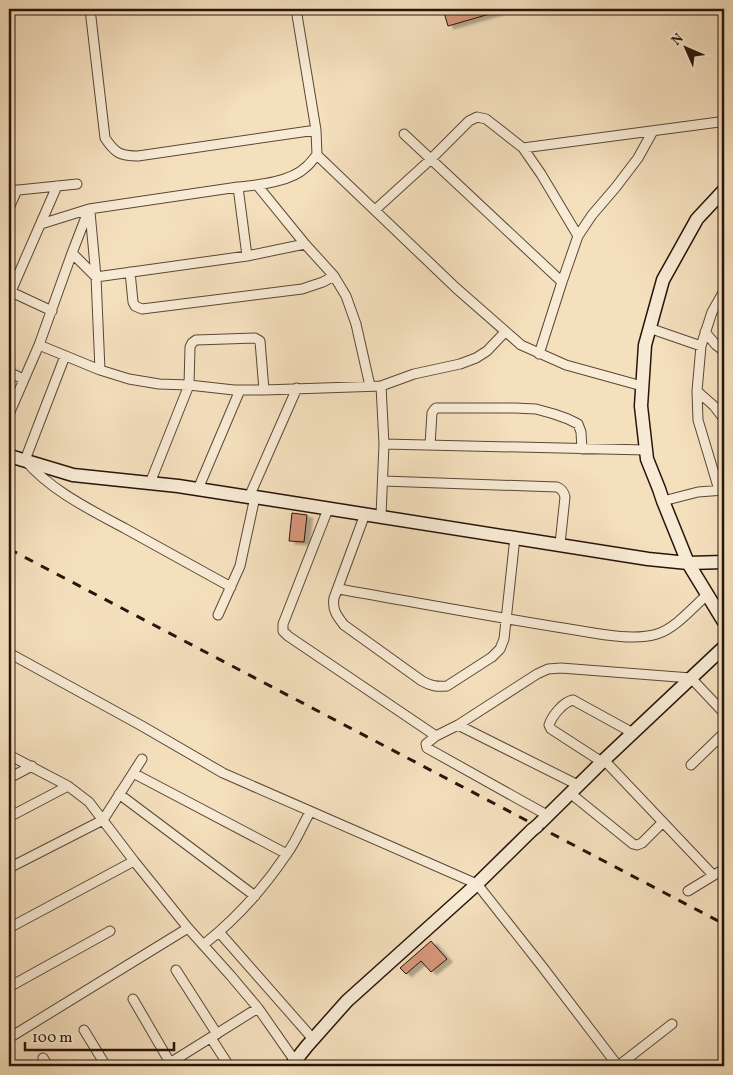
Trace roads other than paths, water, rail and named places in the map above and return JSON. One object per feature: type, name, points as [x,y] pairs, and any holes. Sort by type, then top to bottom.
[{"type":"street","points":[[90,9],[105,138],[112,149],[125,156],[138,156],[316,130]]},
{"type":"street","points":[[41,224],[89,209],[257,185],[289,178],[305,169],[317,155],[316,130],[296,9]]},
{"type":"street","points":[[375,210],[430,160],[469,121],[477,118],[486,118],[522,148],[541,174],[578,236]]},
{"type":"street","points":[[522,148],[719,122],[724,123]]},
{"type":"street","points":[[539,354],[578,236],[592,215],[638,158],[654,131]]},
{"type":"street","points":[[404,134],[562,282]]},
{"type":"street","points":[[317,155],[456,288],[522,345],[566,365],[642,386]]},
{"type":"street","points":[[9,208],[13,190],[77,184]]},
{"type":"street","points":[[257,185],[334,276],[346,296],[356,324],[370,386]]},
{"type":"street","points":[[52,311],[9,293],[57,186]]},
{"type":"street","points":[[238,187],[247,256]]},
{"type":"street","points":[[724,190],[697,219],[663,280],[645,345],[641,406],[647,459],[662,501],[688,563],[724,622]]},
{"type":"street","points":[[9,414],[23,379],[40,345],[89,209]]},
{"type":"street","points":[[89,209],[96,277],[100,370]]},
{"type":"street","points":[[96,277],[247,256],[305,244]]},
{"type":"street","points":[[72,253],[96,277]]},
{"type":"street","points":[[130,272],[133,302],[135,306],[142,310],[302,289],[324,282],[334,276]]},
{"type":"street","points":[[662,501],[698,492],[722,490],[698,420],[696,391],[701,346],[712,312],[722,299],[724,291]]},
{"type":"street","points":[[649,328],[701,346]]},
{"type":"street","points":[[40,345],[129,380],[240,390],[264,390],[381,386],[414,374],[460,364],[476,358],[487,351],[505,332]]},
{"type":"street","points":[[705,332],[724,351]]},
{"type":"street","points":[[150,483],[189,385],[190,347],[192,343],[196,340],[255,338],[260,341],[264,390]]},
{"type":"street","points":[[25,460],[65,356]]},
{"type":"street","points":[[9,372],[23,379]]},
{"type":"street","points":[[381,386],[384,444],[381,516]]},
{"type":"street","points":[[218,615],[240,566],[252,497],[297,388]]},
{"type":"street","points":[[198,489],[240,390]]},
{"type":"street","points":[[696,391],[714,406],[724,419]]},
{"type":"street","points":[[430,445],[432,413],[436,408],[515,408],[536,409],[574,421],[580,428],[582,448]]},
{"type":"street","points":[[384,444],[646,450]]},
{"type":"street","points":[[9,454],[73,474],[198,489],[381,516],[648,559],[688,563],[724,562]]},
{"type":"street","points":[[25,460],[46,481],[96,513],[231,587]]},
{"type":"street","points":[[383,481],[557,487],[561,489],[565,497],[560,544]]},
{"type":"street","points":[[328,509],[283,624],[284,632],[436,736]]},
{"type":"street","points":[[365,514],[339,589],[334,598],[333,606],[336,616],[344,625],[422,680],[430,685],[439,687],[447,686],[500,650],[504,639],[515,537]]},
{"type":"street","points":[[339,589],[506,619],[616,636],[639,637],[658,634],[675,624],[707,595]]},
{"type":"street","points":[[9,755],[68,786],[89,802],[188,928],[258,1008],[297,1063],[313,1039],[347,1001],[477,884],[633,732],[724,647]]},
{"type":"street","points":[[9,653],[223,773],[477,884],[618,1066],[672,1024]]},
{"type":"street","points":[[547,816],[427,748],[426,744],[436,736],[458,725],[548,669],[561,668],[691,678],[724,714]]},
{"type":"street","points":[[633,732],[573,700],[564,704],[550,721],[549,725],[551,729],[603,761],[713,876]]},
{"type":"street","points":[[458,725],[574,789],[634,844],[642,843],[663,822]]},
{"type":"street","points":[[691,765],[724,733]]},
{"type":"street","points":[[9,868],[103,820],[142,759]]},
{"type":"street","points":[[9,778],[32,766]]},
{"type":"street","points":[[133,773],[287,854]]},
{"type":"street","points":[[9,817],[68,786]]},
{"type":"street","points":[[119,794],[255,896]]},
{"type":"street","points":[[203,945],[220,932],[255,896],[287,854],[310,812]]},
{"type":"street","points":[[9,928],[134,861]]},
{"type":"street","points":[[688,891],[724,869]]},
{"type":"street","points":[[9,1038],[188,928]]},
{"type":"street","points":[[9,988],[110,931]]},
{"type":"street","points":[[220,932],[313,1039]]},
{"type":"street","points":[[176,970],[229,1066]]},
{"type":"street","points":[[133,1000],[169,1065],[258,1008]]},
{"type":"street","points":[[84,1030],[106,1066]]},
{"type":"street","points":[[43,1058],[48,1066]]},
{"type":"railway","points":[[9,549],[724,924]]}]
